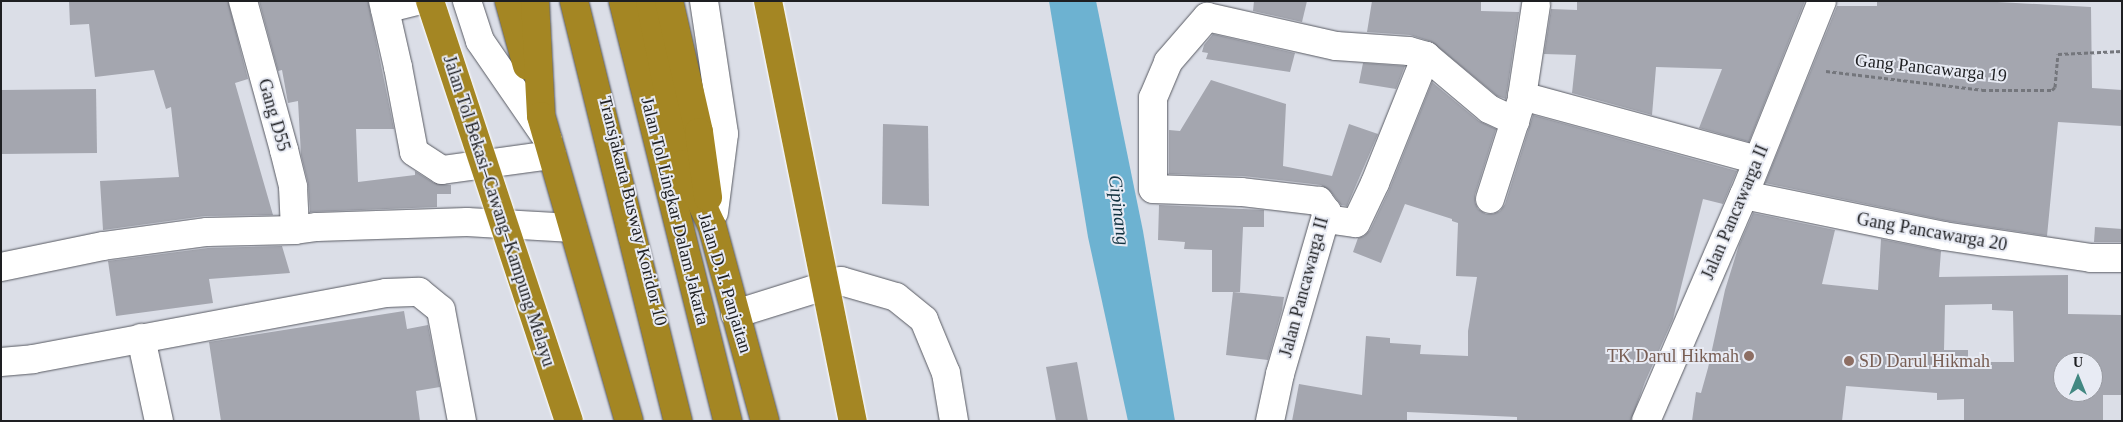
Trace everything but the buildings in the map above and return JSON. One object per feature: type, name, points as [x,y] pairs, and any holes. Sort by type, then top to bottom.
[{"type":"highway","name":"Jalan Tol Bekasi–Cawang–Kampung Melayu","points":[[430,1],[568,421]]},
{"type":"highway","points":[[510,1],[629,421]]},
{"type":"highway","points":[[535,1],[547,137]]},
{"type":"highway","points":[[574,1],[678,421]]},
{"type":"highway","name":"Jalan Tol Lingkar Dalam Jakarta","points":[[623,1],[728,421]]},
{"type":"highway","name":"Jalan D. I. Panjaitan","points":[[650,1],[683,164],[712,226],[765,421]]},
{"type":"highway","points":[[669,1],[699,132],[712,226]]},
{"type":"highway","points":[[768,1],[853,421]]},
{"type":"street","name":"Gang D55","points":[[243,1],[293,187],[295,230]]},
{"type":"street","points":[[417,1],[384,5],[414,152],[442,170],[547,137],[480,41],[467,1]]},
{"type":"street","name":"Transjakarta Busway Koridor 10","points":[[581,1],[635,224],[688,421]]},
{"type":"street","points":[[635,1],[688,221],[741,421]]},
{"type":"street","points":[[704,1],[724,134],[712,226]]},
{"type":"street","name":"Jalan Pancawarga II","points":[[1646,421],[1744,195],[1822,1]]},
{"type":"street","points":[[1490,199],[1519,109],[1536,5]]},
{"type":"street","points":[[1203,9],[1336,46],[1364,49],[1390,48],[1426,56],[1490,109],[1519,109],[1757,160]]},
{"type":"street","name":"Jalan Pancawarga II","points":[[1203,9],[1168,62],[1153,98],[1153,189],[1241,192],[1319,201],[1327,212],[1280,374],[1270,421]]},
{"type":"street","points":[[1326,219],[1356,222],[1375,184],[1426,56]]},
{"type":"street","name":"Gang Pancawarga 20","points":[[1744,195],[1944,236],[2091,258],[2122,258]]},
{"type":"street","points":[[1,267],[103,246],[207,232],[467,222],[573,228]]},
{"type":"street","points":[[735,314],[841,281],[896,297],[924,320],[946,373],[954,421]]},
{"type":"street","points":[[1,362],[33,359],[386,293],[419,292],[441,310],[462,421]]},
{"type":"street","points":[[141,338],[159,421]]},
{"type":"path","name":"Gang Pancawarga 19","points":[[1795,67],[1982,90],[2052,90],[2055,87],[2058,54],[2122,51]]},
{"type":"water","name":"Cipinang","points":[[1049,1],[1096,1],[1143,231],[1175,421],[1128,421],[1088,237]]},
{"type":"place","name":"TK Darul Hikmah","points":[[1749,356]]},
{"type":"place","name":"SD Darul Hikmah","points":[[1849,361]]}]
